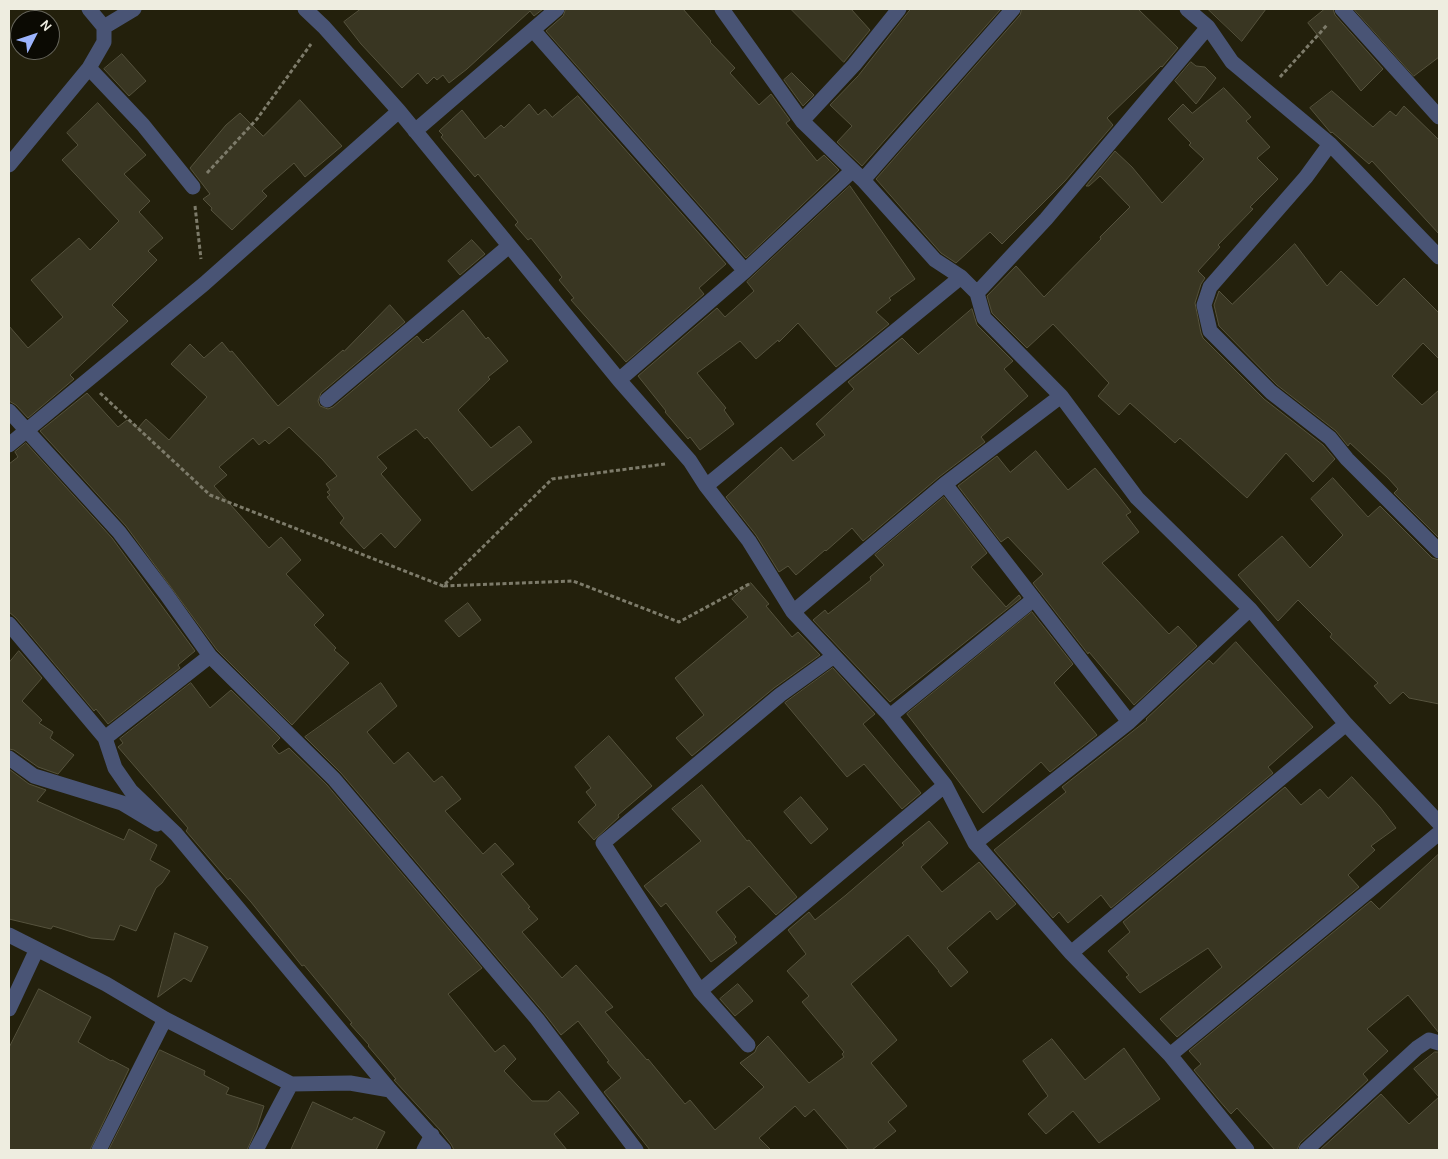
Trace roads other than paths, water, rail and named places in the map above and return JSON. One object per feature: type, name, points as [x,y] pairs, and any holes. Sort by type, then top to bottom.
[{"type":"street","points":[[9,165],[89,68],[104,42],[104,27],[89,9]]},
{"type":"street","points":[[104,27],[134,9]]},
{"type":"street","points":[[415,131],[557,9]]},
{"type":"street","points":[[722,9],[802,121],[858,175],[935,260],[961,277],[977,293],[984,318],[1061,396],[1137,498],[1250,609],[1346,724],[1439,823]]},
{"type":"street","points":[[802,121],[854,65],[899,9]]},
{"type":"street","points":[[619,380],[858,175],[1013,9]]},
{"type":"street","points":[[1187,9],[1208,27],[1232,62],[1330,144],[1434,241],[1439,257]]},
{"type":"street","points":[[1342,9],[1439,117]]},
{"type":"street","points":[[316,15],[399,111],[619,380],[690,461],[706,486],[749,541],[793,612],[890,716],[945,784],[975,843],[1071,953],[1170,1055],[1247,1150]]},
{"type":"street","points":[[977,293],[1040,227],[1208,27]]},
{"type":"street","points":[[533,30],[745,271]]},
{"type":"street","points":[[89,68],[143,126],[193,187]]},
{"type":"street","points":[[9,445],[204,284],[399,111]]},
{"type":"street","points":[[1330,144],[1306,177],[1210,287],[1204,305],[1210,331],[1271,392],[1330,438],[1348,459],[1439,551]]},
{"type":"street","points":[[327,400],[509,246]]},
{"type":"street","points":[[706,486],[961,277]]},
{"type":"street","points":[[793,612],[945,484],[1061,396]]},
{"type":"street","points":[[9,411],[119,532],[210,656],[334,779],[537,1019],[636,1150]]},
{"type":"street","points":[[945,484],[1130,722]]},
{"type":"street","points":[[890,716],[1034,599]]},
{"type":"street","points":[[975,843],[1130,722],[1250,609]]},
{"type":"street","points":[[9,624],[105,738],[116,768],[131,791],[176,834],[390,1090],[444,1150]]},
{"type":"street","points":[[105,738],[210,656]]},
{"type":"street","points":[[748,1045],[700,991],[603,844],[780,695],[834,656]]},
{"type":"street","points":[[1071,953],[1346,724]]},
{"type":"street","points":[[9,758],[34,776],[122,804],[176,834]]},
{"type":"street","points":[[700,991],[945,784]]},
{"type":"street","points":[[1170,1055],[1439,833]]},
{"type":"street","points":[[9,935],[106,984],[165,1019],[291,1084],[350,1083],[390,1090]]},
{"type":"street","points":[[9,1008],[37,950]]},
{"type":"street","points":[[99,1150],[165,1019]]},
{"type":"street","points":[[1306,1150],[1417,1048],[1429,1040],[1439,1043]]},
{"type":"street","points":[[256,1150],[291,1084]]},
{"type":"street","points":[[424,1150],[432,1135]]}]
